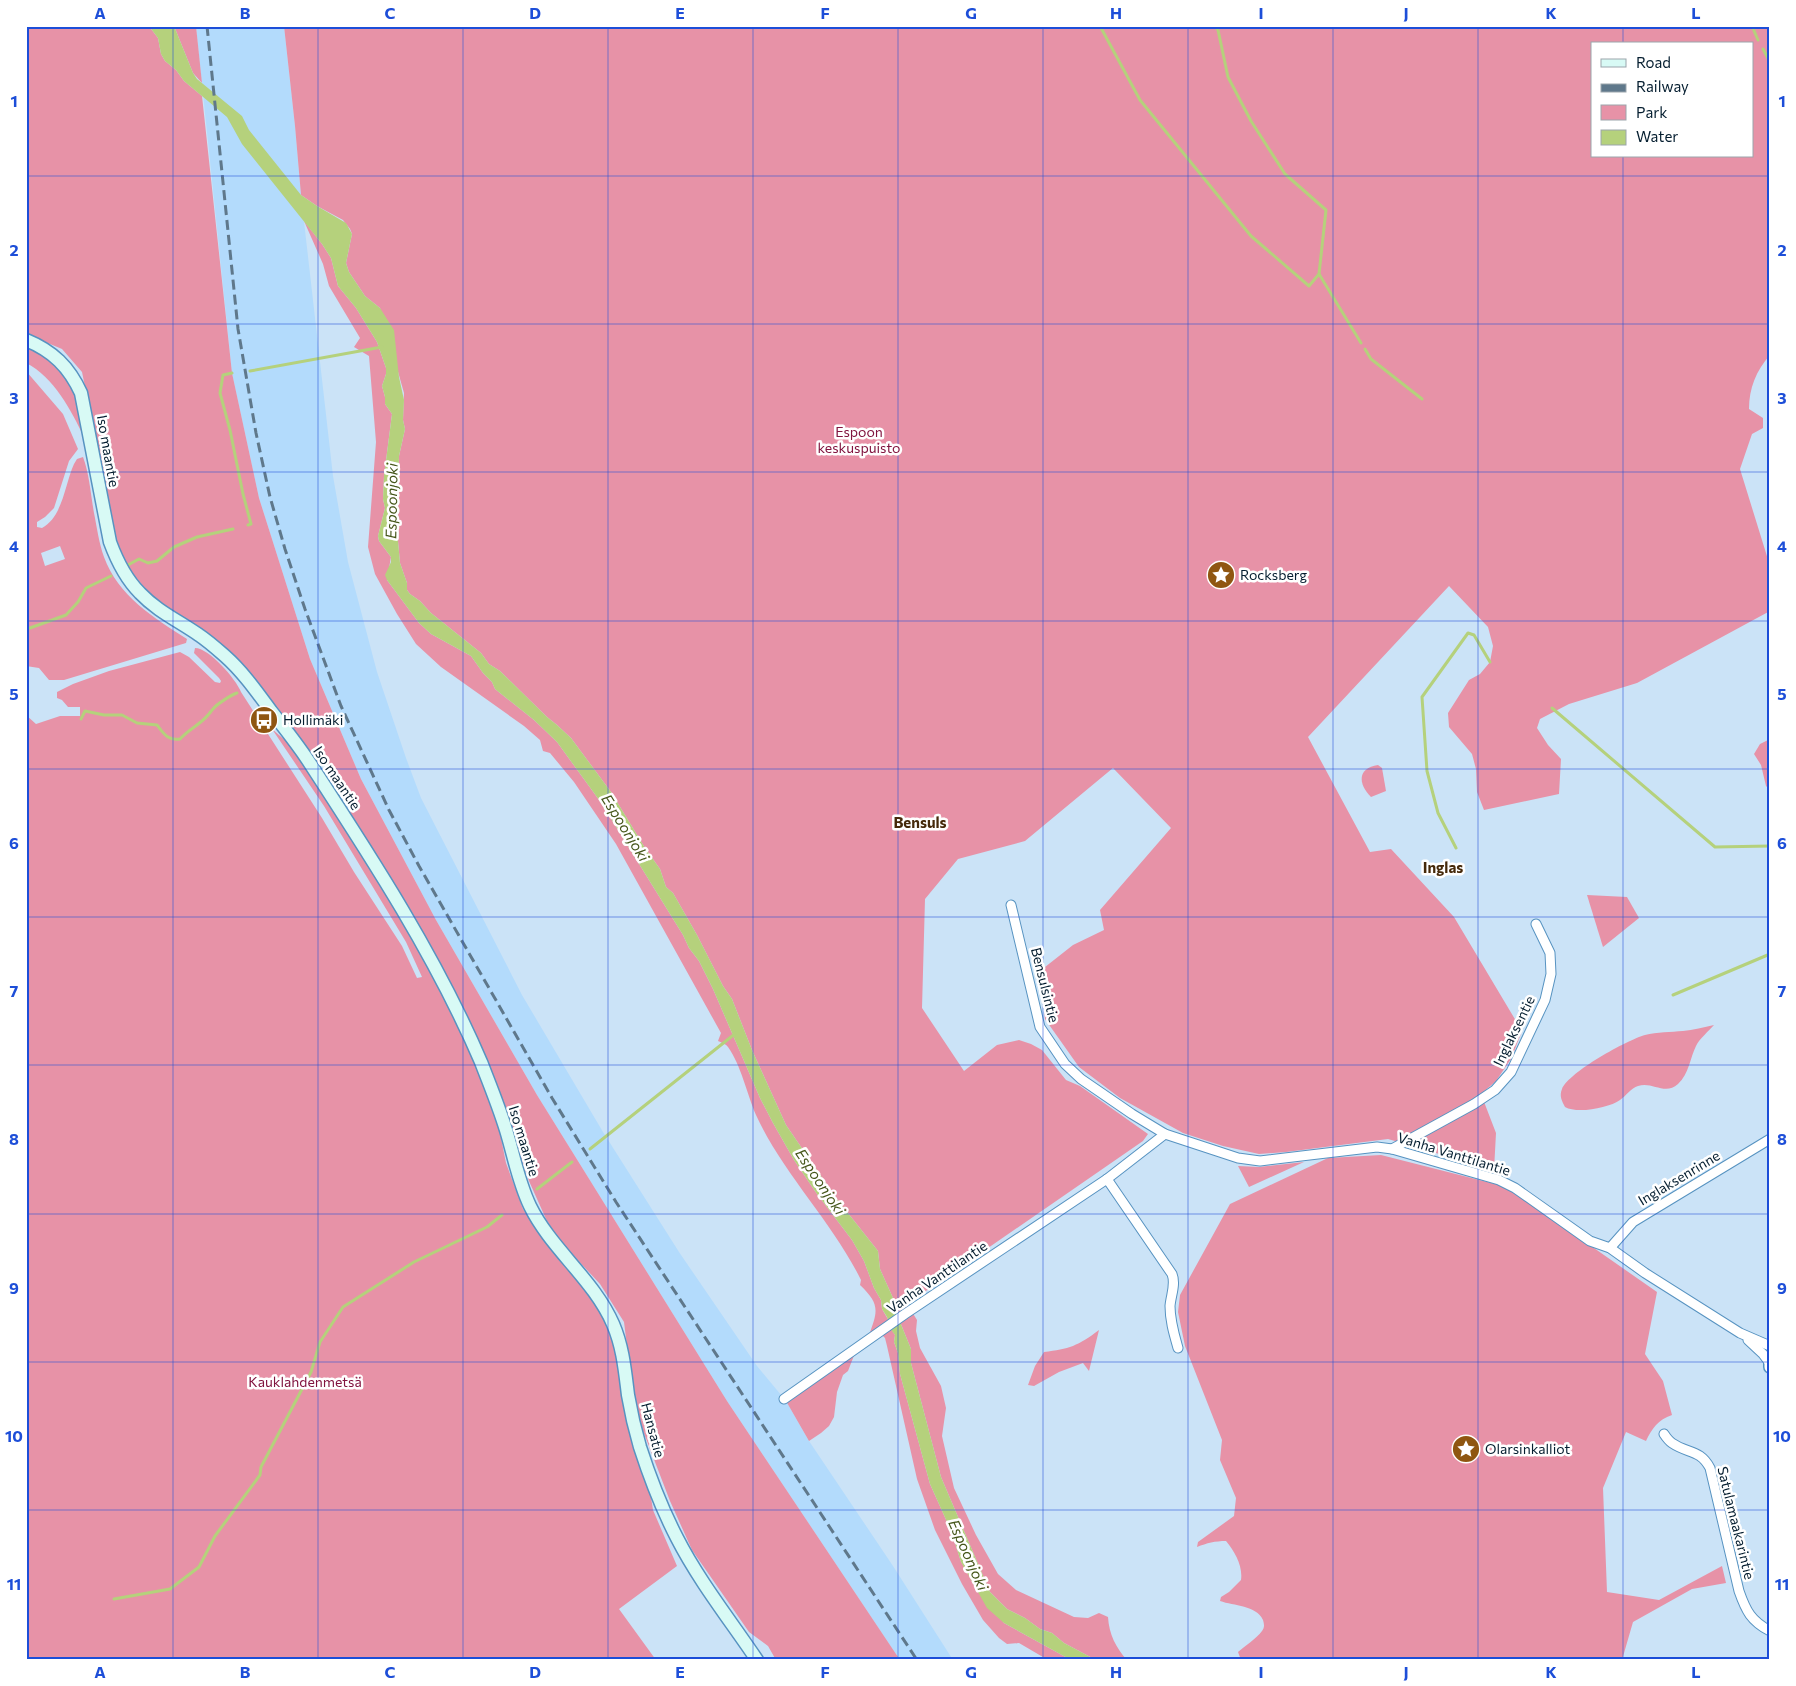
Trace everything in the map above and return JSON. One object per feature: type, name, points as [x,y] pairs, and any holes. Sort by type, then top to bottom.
[{"type":"main road","name":"Iso maantie","points":[[26,340],[54,355],[75,380],[86,411],[110,542],[118,562],[140,593],[160,610],[201,636],[226,657],[244,676],[304,756],[375,865],[447,989],[466,1027],[493,1093],[507,1132],[519,1180],[531,1207]]},
{"type":"main road","name":"Hansatie","points":[[531,1207],[552,1241],[594,1294],[612,1322],[622,1351],[632,1415],[639,1443],[676,1538],[692,1565],[757,1660]]},
{"type":"street","name":"Bensulsintie","points":[[1011,905],[1040,1027],[1052,1048],[1064,1064],[1081,1079],[1165,1134]]},
{"type":"street","name":"Inglaksentie","points":[[1392,1149],[1474,1104],[1495,1090],[1511,1072],[1545,1000],[1551,974],[1550,953],[1536,924]]},
{"type":"street","name":"Vanha Vanttilantie","points":[[784,1399],[905,1314],[1107,1179],[1165,1134],[1238,1158],[1260,1161],[1377,1147],[1392,1149],[1499,1180],[1515,1188],[1590,1241],[1610,1248],[1645,1273],[1740,1333],[1770,1346]]},
{"type":"street","name":"Inglaksenrinne","points":[[1610,1248],[1633,1222],[1770,1139]]},
{"type":"street","points":[[1107,1179],[1175,1280],[1170,1305],[1170,1317],[1178,1348]]},
{"type":"street","name":"Vanha Vanttilantie","points":[[1740,1333],[1769,1361]]},
{"type":"street","points":[[1769,1361],[1770,1367]]},
{"type":"street","name":"Satulamaakarintie","points":[[1664,1434],[1672,1443],[1697,1453],[1705,1459],[1710,1468],[1741,1597],[1746,1610],[1757,1624],[1770,1630]]},
{"type":"shaded area","points":[[196,26],[284,26],[333,476],[348,562],[377,672],[421,798],[522,995],[603,1132],[679,1252],[757,1366],[786,1401],[809,1441],[893,1566],[953,1660],[900,1660],[727,1401],[537,1095],[436,920],[361,779],[310,659],[259,498],[232,373]]},
{"type":"green space","points":[[26,26],[149,26],[158,38],[161,54],[165,61],[202,96],[232,373],[259,498],[310,659],[361,779],[436,920],[537,1095],[727,1401],[900,1660],[776,1660],[768,1646],[749,1632],[692,1550],[670,1501],[635,1410],[624,1322],[600,1284],[559,1240],[546,1219],[529,1181],[499,1093],[474,1032],[451,986],[350,814],[351,809],[338,783],[325,762],[321,765],[301,745],[277,711],[174,612],[150,594],[126,566],[117,543],[82,372],[62,349],[26,334]]},
{"type":"green space","points":[[174,26],[196,26],[202,83],[193,73]]},
{"type":"green space","name":"Espoon keskuspuisto","points":[[284,26],[1770,26],[1770,355],[1754,380],[1749,401],[1749,409],[1763,418],[1763,428],[1752,434],[1740,469],[1770,566],[1770,611],[1637,683],[1569,704],[1540,719],[1537,728],[1548,745],[1561,759],[1559,794],[1484,810],[1477,792],[1476,769],[1472,754],[1449,727],[1448,713],[1469,680],[1480,674],[1490,662],[1493,646],[1488,627],[1449,586],[1308,737],[1370,852],[1391,849],[1454,917],[1522,1031],[1511,1059],[1496,1081],[1481,1094],[1496,1133],[1494,1170],[1388,1139],[1259,1154],[1223,1146],[1183,1133],[1120,1098],[1079,1067],[1045,1019],[1040,971],[1073,945],[1104,930],[1100,910],[1171,828],[1113,768],[1025,841],[958,859],[925,899],[922,1008],[964,1071],[997,1045],[1019,1040],[1031,1044],[1042,1050],[1066,1080],[1080,1086],[1148,1134],[1143,1141],[907,1304],[917,1320],[916,1331],[920,1348],[941,1386],[946,1408],[942,1436],[954,1488],[976,1535],[998,1574],[1016,1590],[1074,1617],[1088,1618],[1099,1613],[1108,1617],[1114,1640],[1127,1660],[1096,1660],[1064,1643],[1052,1633],[1040,1629],[1025,1618],[1007,1609],[990,1592],[941,1477],[911,1363],[911,1349],[896,1312],[893,1298],[880,1269],[878,1251],[836,1198],[786,1125],[752,1050],[732,999],[723,986],[673,893],[666,887],[660,869],[611,792],[571,738],[500,671],[489,664],[481,653],[431,613],[407,590],[407,583],[400,563],[397,530],[399,456],[405,429],[403,420],[404,393],[380,308],[365,296],[349,272],[346,263],[352,234],[350,229],[343,220],[301,195]]},
{"type":"green space","points":[[304,221],[331,258],[338,286],[356,308],[377,342],[386,368],[382,386],[385,404],[392,414],[384,476],[383,499],[385,508],[378,536],[379,541],[391,557],[387,580],[419,623],[431,634],[471,656],[492,682],[495,689],[534,720],[557,742],[602,804],[683,935],[689,948],[699,961],[760,1098],[794,1160],[852,1240],[864,1261],[874,1288],[881,1300],[882,1309],[889,1321],[869,1335],[875,1314],[874,1303],[871,1297],[860,1285],[861,1280],[836,1238],[793,1178],[767,1137],[756,1115],[733,1054],[727,1046],[718,1041],[721,1033],[616,844],[574,782],[550,753],[543,751],[540,740],[524,726],[441,667],[416,644],[375,574],[368,547],[376,442],[369,356],[354,347],[360,338],[329,286],[323,264]]},
{"type":"green space","points":[[26,347],[42,354],[54,363],[70,382],[75,394],[84,437],[61,395],[45,377],[26,363]]},
{"type":"green space","points":[[26,371],[63,414],[78,449],[69,461],[54,508],[37,522],[37,527],[42,528],[55,516],[74,464],[77,459],[83,457],[99,541],[110,571],[138,605],[187,639],[186,643],[64,680],[49,680],[39,668],[26,666]],"holes":[[[60,546],[65,559],[45,566],[41,553]]]},
{"type":"green space","name":"Kauklahdenmetsä","points":[[195,648],[201,649],[214,658],[234,680],[402,946],[417,978],[422,977],[406,942],[324,806],[272,729],[286,741],[334,808],[412,938],[465,1039],[498,1123],[506,1163],[523,1209],[548,1244],[601,1309],[616,1349],[653,1510],[677,1566],[619,1609],[656,1660],[26,1660],[26,715],[36,724],[60,716],[80,716],[80,707],[68,707],[62,700],[57,698],[57,692],[109,671],[180,652],[189,657],[215,682],[220,683],[219,678],[194,653]]},
{"type":"green space","points":[[1770,739],[1770,790],[1766,786],[1761,765],[1754,754],[1760,744]]},
{"type":"green space","points":[[1378,765],[1382,768],[1386,791],[1371,797],[1364,787],[1362,777],[1366,769]]},
{"type":"green space","points":[[1587,895],[1627,897],[1639,918],[1603,947]]},
{"type":"green space","points":[[1714,1025],[1698,1043],[1685,1076],[1673,1087],[1663,1089],[1648,1085],[1638,1086],[1615,1103],[1601,1108],[1577,1110],[1565,1107],[1561,1094],[1567,1082],[1575,1074],[1613,1050],[1645,1035],[1687,1031]]},
{"type":"green space","points":[[1381,1155],[1499,1185],[1515,1193],[1657,1292],[1645,1354],[1663,1381],[1672,1415],[1656,1425],[1646,1441],[1626,1432],[1603,1488],[1607,1592],[1659,1600],[1722,1566],[1726,1583],[1692,1589],[1633,1622],[1622,1660],[1241,1660],[1238,1652],[1260,1634],[1264,1624],[1260,1615],[1255,1611],[1220,1601],[1221,1597],[1241,1580],[1238,1559],[1226,1541],[1211,1542],[1197,1547],[1198,1542],[1234,1516],[1236,1498],[1220,1460],[1222,1440],[1185,1346],[1178,1312],[1180,1295],[1230,1204],[1328,1158]]},
{"type":"green space","points":[[1304,1162],[1249,1187],[1238,1166],[1259,1167]]},
{"type":"green space","points":[[890,1327],[895,1335],[894,1342],[898,1353],[900,1374],[930,1484],[952,1533],[961,1562],[1004,1623],[1071,1660],[1048,1660],[1019,1643],[1007,1644],[983,1620],[962,1584],[935,1530],[917,1479],[887,1346],[885,1338],[881,1334]]},
{"type":"green space","points":[[1099,1330],[1089,1371],[1083,1363],[1059,1372],[1034,1386],[1028,1385],[1035,1366],[1044,1352],[1073,1346]]},
{"type":"green space","points":[[855,1353],[848,1371],[843,1375],[837,1392],[834,1417],[829,1426],[809,1441],[786,1401]]},
{"type":"water","name":"Espoonjoki","points":[[149,26],[174,26],[197,79],[242,116],[249,130],[301,195],[346,223],[352,234],[346,263],[349,272],[365,296],[380,308],[394,330],[399,377],[404,400],[403,420],[405,429],[399,456],[397,530],[400,563],[407,583],[407,590],[431,613],[481,653],[489,664],[500,671],[571,738],[611,792],[660,869],[666,887],[673,893],[723,986],[732,999],[752,1050],[786,1125],[836,1198],[878,1251],[880,1269],[893,1298],[896,1312],[911,1349],[911,1363],[941,1477],[990,1592],[1007,1609],[1025,1618],[1040,1629],[1052,1633],[1064,1643],[1096,1660],[1071,1660],[1004,1623],[987,1608],[961,1562],[952,1533],[930,1484],[900,1374],[898,1353],[894,1342],[895,1335],[882,1309],[881,1300],[874,1288],[864,1261],[852,1240],[794,1160],[773,1123],[699,961],[689,948],[683,935],[602,804],[557,742],[534,720],[495,689],[492,682],[471,656],[431,634],[419,623],[387,580],[385,575],[391,562],[391,557],[379,541],[378,536],[385,508],[383,499],[384,476],[392,414],[385,404],[382,386],[386,368],[377,342],[356,308],[338,286],[331,258],[322,244],[242,144],[227,117],[184,81],[176,70],[165,61],[161,54],[158,38]]},
{"type":"waterway","points":[[1100,26],[1140,100],[1251,236],[1309,286],[1319,274],[1326,210],[1285,174],[1251,121],[1228,77],[1218,30],[1215,26]]},
{"type":"waterway","points":[[1752,26],[1758,40]]},
{"type":"waterway","points":[[1763,49],[1770,62]]},
{"type":"waterway","points":[[1319,274],[1361,343]]},
{"type":"waterway","points":[[250,371],[382,347]]},
{"type":"waterway","points":[[1365,349],[1371,359],[1422,399]]},
{"type":"waterway","points":[[232,373],[223,375],[220,393],[251,524],[248,525]]},
{"type":"waterway","points":[[126,566],[139,559],[148,563],[157,561],[174,547],[197,537],[233,529]]},
{"type":"waterway","points":[[30,628],[66,615],[78,602],[86,588],[111,576]]},
{"type":"waterway","points":[[1456,848],[1438,813],[1427,771],[1422,697],[1468,633],[1474,635],[1490,662]]},
{"type":"waterway","points":[[81,719],[85,711],[104,715],[122,715],[137,723],[157,725],[169,738],[180,739],[218,705],[237,693]]},
{"type":"waterway","points":[[1552,708],[1715,847],[1770,846]]},
{"type":"waterway","points":[[1673,995],[1770,954]]},
{"type":"waterway","points":[[590,1149],[736,1033]]},
{"type":"waterway","points":[[537,1189],[572,1162]]},
{"type":"waterway","points":[[114,1599],[170,1589],[199,1567],[215,1536],[260,1475],[261,1467],[311,1372],[320,1342],[343,1307],[414,1262],[487,1227],[502,1215]]},
{"type":"railway","points":[[207,26],[238,329],[256,433],[270,497],[285,549],[341,706],[389,810],[419,866],[552,1098],[616,1202],[917,1660]]},
{"type":"place","name":"Rocksberg","points":[[1221,575]]},
{"type":"place","name":"Hollimäki","points":[[264,720]]},
{"type":"place","name":"Olarsinkalliot","points":[[1466,1449]]},
{"type":"district","name":"Bensuls","points":[[920,823]]},
{"type":"district","name":"Inglas","points":[[1443,868]]}]
